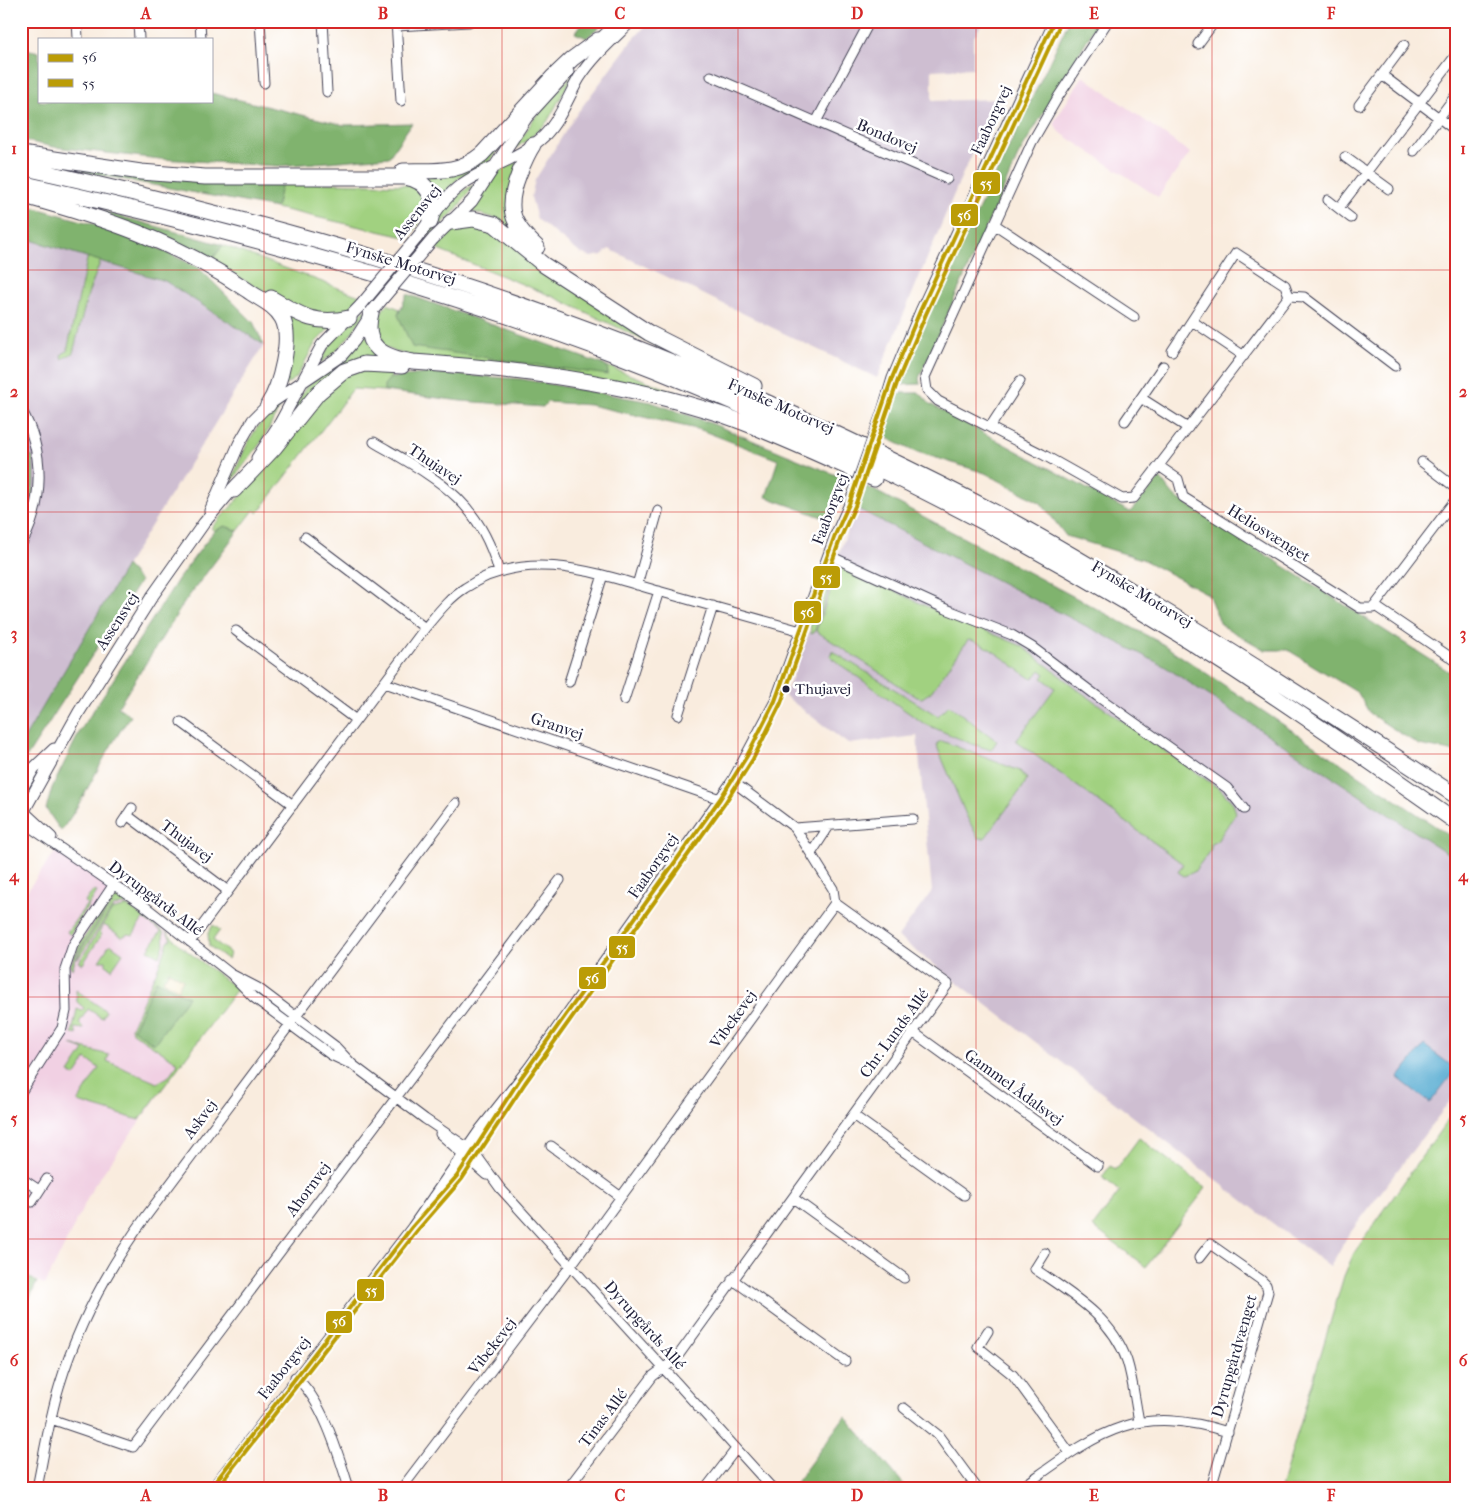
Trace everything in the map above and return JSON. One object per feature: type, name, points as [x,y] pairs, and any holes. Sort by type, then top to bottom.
[{"type":"highway","points":[[274,178],[461,168],[482,154],[572,59],[598,40]]},
{"type":"highway","points":[[533,145],[512,194],[511,209],[515,222],[525,236],[595,297]]},
{"type":"highway","points":[[21,154],[141,172],[205,177],[415,178],[422,182],[431,193],[433,207],[430,222]]},
{"type":"highway","name":"Fynske Motorvej","points":[[21,167],[106,186],[292,233],[543,312],[701,373],[851,440],[1007,519],[1088,564],[1247,660],[1456,796]]},
{"type":"highway","name":"Fynske Motorvej","points":[[21,183],[287,247],[378,273],[540,327],[687,383],[918,489],[1127,604],[1232,668],[1456,822]]},
{"type":"highway","points":[[21,195],[120,224],[180,249],[307,318],[322,322],[349,318]]},
{"type":"highway","points":[[451,222],[472,219],[494,224],[544,265],[649,333],[794,405],[851,440]]},
{"type":"highway","points":[[219,270],[274,307],[285,324],[286,350],[274,392],[268,405]]},
{"type":"highway","points":[[369,309],[369,328],[372,342],[380,352],[392,358],[413,362],[591,381],[724,416],[793,442],[950,514],[1015,541]]},
{"type":"highway","points":[[234,490],[274,448],[318,393],[352,367],[372,364],[544,375]]},
{"type":"main road","name":"Assensvej","points":[[22,814],[63,740],[151,598],[204,523],[234,490],[274,434],[322,345],[349,318],[369,309],[433,239],[472,201],[527,116],[598,40],[619,21]]},
{"type":"main road","name":"Assensvej","points":[[204,523],[245,431],[268,405],[342,355],[354,341],[369,309],[441,204],[468,180],[533,145],[555,123],[580,77],[592,61],[631,21]]},
{"type":"main road","name":"Assensvej","points":[[21,790],[34,768],[63,740]]},
{"type":"street","points":[[77,21],[78,38]]},
{"type":"street","points":[[138,21],[139,38]]},
{"type":"street","points":[[200,21],[201,38]]},
{"type":"street","points":[[260,21],[264,83]]},
{"type":"street","points":[[323,21],[327,92]]},
{"type":"street","points":[[816,122],[870,21]]},
{"type":"street","name":"Faaborgvej","points":[[206,1488],[214,1484],[468,1153],[732,781],[775,701],[828,555],[849,504],[892,378],[920,311],[1054,21]]},
{"type":"street","points":[[1108,21],[1048,114],[994,224],[930,366],[925,383],[930,395],[1122,499],[1134,498],[1290,296]]},
{"type":"street","points":[[1198,44],[1216,21]]},
{"type":"street","points":[[401,101],[396,24],[469,22]]},
{"type":"street","points":[[1359,105],[1404,45]]},
{"type":"street","points":[[1338,208],[1456,55]]},
{"type":"street","points":[[1382,75],[1451,126]]},
{"type":"street","name":"Bondovej","points":[[711,76],[947,179]]},
{"type":"street","points":[[1414,151],[1456,95]]},
{"type":"street","points":[[1345,156],[1388,189]]},
{"type":"street","points":[[1328,200],[1351,218]]},
{"type":"street","points":[[994,224],[1134,317]]},
{"type":"street","points":[[1172,351],[1236,253],[1286,285],[1290,296]]},
{"type":"street","points":[[1290,296],[1304,297],[1395,366]]},
{"type":"street","points":[[1192,321],[1244,356]]},
{"type":"street","points":[[1125,421],[1162,366]]},
{"type":"street","points":[[990,427],[1020,381]]},
{"type":"street","points":[[1141,398],[1188,428]]},
{"type":"street","points":[[21,410],[34,442],[39,483],[34,516],[21,544]]},
{"type":"street","name":"Thujavej","points":[[374,442],[433,477],[462,501],[482,529],[498,572]]},
{"type":"street","points":[[1422,462],[1456,488]]},
{"type":"street","name":"Heliosvænget","points":[[1160,466],[1178,479],[1184,497],[1360,608],[1373,608],[1374,606],[1456,661]]},
{"type":"street","points":[[1374,606],[1456,500]]},
{"type":"street","points":[[637,585],[658,510]]},
{"type":"street","points":[[305,537],[425,628]]},
{"type":"street","points":[[828,555],[946,609],[1012,635],[1032,647],[1097,696],[1227,788],[1244,809]]},
{"type":"street","points":[[190,942],[425,628],[450,600],[465,588],[498,572],[521,566],[543,564],[566,566],[801,631]]},
{"type":"street","points":[[569,682],[603,575]]},
{"type":"street","points":[[624,700],[659,591]]},
{"type":"street","points":[[678,715],[713,606]]},
{"type":"street","points":[[236,631],[356,720]]},
{"type":"street","name":"Granvej","points":[[385,683],[720,799]]},
{"type":"street","points":[[181,722],[293,805]]},
{"type":"street","points":[[732,781],[795,828],[812,852],[832,889],[835,903]]},
{"type":"street","name":"Askvej","points":[[37,1488],[50,1419],[78,1334],[110,1269],[147,1215],[456,803]]},
{"type":"street","name":"Dyrupgårds Allé","points":[[22,814],[60,846],[114,884],[232,974],[253,997],[335,1046],[353,1065],[468,1153],[772,1488]]},
{"type":"street","name":"Thujavej","points":[[127,815],[228,891]]},
{"type":"street","points":[[795,828],[913,819]]},
{"type":"street","points":[[812,852],[829,826]]},
{"type":"street","name":"Ahornvej","points":[[50,1419],[133,1447],[560,880]]},
{"type":"street","points":[[21,1092],[62,1028],[66,1010],[65,969],[73,945],[114,884]]},
{"type":"street","name":"Chr. Lunds Allé","points":[[664,1368],[675,1360],[948,984],[835,903]]},
{"type":"street","name":"Vibekevej","points":[[402,1488],[571,1266],[835,903]]},
{"type":"street","name":"Gammel Ådalsvej","points":[[913,1032],[1098,1166]]},
{"type":"street","points":[[853,1115],[964,1196]]},
{"type":"street","points":[[551,1146],[621,1197]]},
{"type":"street","points":[[21,1178],[39,1190]]},
{"type":"street","points":[[32,1202],[47,1179]]},
{"type":"street","points":[[792,1198],[904,1278]]},
{"type":"street","name":"Dyrupgårdvænget","points":[[1199,1258],[1210,1244],[1261,1280],[1266,1285],[1268,1292],[1210,1488]]},
{"type":"street","points":[[1045,1253],[1035,1269],[1095,1312],[1119,1344],[1127,1362],[1139,1422]]},
{"type":"street","points":[[732,1279],[844,1361]]},
{"type":"street","points":[[988,1331],[978,1347],[1013,1375],[1070,1453]]},
{"type":"street","name":"Tinas Allé","points":[[568,1488],[653,1376],[664,1368]]},
{"type":"street","points":[[295,1377],[308,1390],[326,1423],[349,1488]]},
{"type":"street","points":[[904,1408],[938,1435],[977,1488]]},
{"type":"street","name":"Dyrupgårdvænget","points":[[1021,1488],[1070,1453],[1110,1430],[1139,1422],[1181,1420],[1228,1432]]},
{"type":"street","points":[[706,1488],[736,1449]]},
{"type":"shaded area","points":[[650,21],[983,21],[973,39],[973,68],[932,70],[932,101],[1000,99],[962,175],[877,378],[609,249],[602,255],[591,257],[580,253],[537,219],[531,197],[535,180],[575,116],[631,42]]},
{"type":"shaded area","points":[[1083,76],[1190,153],[1158,197],[1058,131],[1054,122]]},
{"type":"shaded area","points":[[21,237],[89,256],[165,281],[264,345],[126,566],[93,636],[21,746]]},
{"type":"shaded area","points":[[856,508],[1164,666],[1456,859],[1456,1093],[1347,1237],[1330,1267],[898,937],[932,891],[917,736],[848,744],[785,696]]},
{"type":"shaded area","points":[[56,851],[158,924],[171,938],[181,1063],[93,1187],[45,1285],[21,1272],[21,899]]},
{"type":"green space","points":[[584,21],[605,21],[587,38],[575,33]]},
{"type":"green space","points":[[1069,21],[1097,23],[1018,156],[919,378],[920,384],[898,385],[906,361]]},
{"type":"green space","points":[[21,48],[38,52],[38,102],[212,102],[212,93],[344,125],[412,123],[389,157],[278,166],[160,159],[54,147],[21,140]]},
{"type":"green space","points":[[575,72],[547,122],[529,139],[514,149],[540,110]]},
{"type":"green space","points":[[512,128],[490,161],[458,179],[436,201],[413,174],[448,174]]},
{"type":"green space","points":[[517,162],[512,230],[497,219],[471,211],[499,171]]},
{"type":"green space","points":[[62,165],[282,182],[276,208],[62,168]]},
{"type":"green space","points":[[282,182],[409,185],[422,197],[425,205],[425,215],[409,238],[276,208]]},
{"type":"green space","points":[[475,184],[456,210],[429,236],[427,234],[454,199]]},
{"type":"green space","points":[[21,204],[126,233],[199,268],[253,322],[264,345],[165,281],[21,237]]},
{"type":"green space","points":[[80,205],[223,245],[211,261]]},
{"type":"green space","points":[[473,226],[495,232],[665,347],[667,351],[554,297],[433,248],[455,229]]},
{"type":"green space","points":[[223,245],[360,296],[349,309],[338,315],[321,316],[306,312],[272,296],[211,261]]},
{"type":"green space","points":[[88,255],[101,260],[88,294],[73,353],[62,359],[61,355],[67,351]]},
{"type":"green space","points":[[407,294],[607,366],[608,375],[412,347],[398,315]]},
{"type":"green space","points":[[387,304],[400,309],[398,315],[608,374],[607,366],[678,393],[677,396],[415,357],[393,351],[380,342],[376,332],[380,314]]},
{"type":"green space","points":[[364,310],[366,311],[346,340],[319,364],[334,339]]},
{"type":"green space","points":[[284,313],[333,325],[316,342],[296,378],[279,389]]},
{"type":"green space","points":[[365,333],[384,358],[364,360],[287,422],[306,387],[346,359]]},
{"type":"green space","points":[[394,369],[384,391],[353,389],[258,513],[254,510],[238,531],[225,526],[214,531],[211,528],[242,495],[310,407],[349,372]]},
{"type":"green space","points":[[430,373],[521,379],[651,402],[713,424],[843,478],[830,520],[766,497],[778,460],[701,430],[590,405],[547,402],[543,407],[461,401],[384,391],[384,385],[390,378]]},
{"type":"green space","points":[[895,393],[920,393],[930,404],[1130,512],[1160,478],[1174,496],[1456,676],[1456,754],[1451,751],[1419,745],[1370,714],[1358,693],[1288,650],[1265,650],[1221,625],[1208,594],[1142,559],[1066,536],[1041,503],[985,473],[911,450],[885,437]]},
{"type":"green space","points":[[283,402],[262,441],[229,485],[244,450],[256,430],[263,420]]},
{"type":"green space","points":[[26,453],[32,456],[33,485],[28,514],[21,532],[28,474]]},
{"type":"green space","points":[[866,486],[1161,643],[1456,840],[1456,859],[1164,666],[856,508]]},
{"type":"green space","points":[[225,526],[238,531],[186,600],[118,707],[131,716],[112,744],[71,817],[61,831],[46,809],[52,788],[80,731],[179,578],[214,531]]},
{"type":"green space","points":[[126,566],[140,581],[21,766],[21,744]]},
{"type":"green space","points":[[836,567],[814,633],[811,634],[810,626],[830,570]]},
{"type":"green space","points":[[839,567],[849,569],[926,606],[1022,646],[1081,692],[1221,790],[1233,803],[1236,813],[1217,841],[1211,844],[1211,849],[1194,872],[1184,876],[1178,872],[1183,864],[1016,741],[1055,688],[1042,678],[1045,674],[1040,670],[1033,679],[1030,678],[983,645],[968,640],[931,692],[922,698],[917,697],[816,631]]},
{"type":"green space","points":[[832,651],[938,716],[949,705],[997,741],[991,750],[969,743],[923,723],[838,663],[830,656]]},
{"type":"green space","points":[[942,741],[1020,771],[1027,779],[985,838],[978,838],[966,815],[938,749],[937,743]]},
{"type":"green space","points":[[93,891],[97,892],[70,935],[67,932],[87,904],[85,902]]},
{"type":"green space","points":[[111,897],[113,899],[78,952],[72,969],[70,966],[79,945]]},
{"type":"green space","points":[[116,897],[120,897],[163,928],[127,904],[113,907],[77,960],[80,951]]},
{"type":"green space","points":[[127,906],[163,931],[164,945],[160,956],[148,950],[161,931],[143,919],[133,935],[128,934],[122,937],[104,925],[100,932],[102,934],[83,964],[79,962],[112,910]]},
{"type":"green space","points":[[213,925],[220,930],[213,940],[230,953],[228,960],[209,946],[208,933]]},
{"type":"green space","points":[[166,931],[182,947],[237,989],[139,1120],[78,1102],[99,1068],[86,1059],[75,1076],[69,1073],[84,1050],[71,1045],[109,1055],[107,1061],[157,1083],[168,1077],[178,1063],[132,1032],[131,1028],[168,941],[171,939]]},
{"type":"green space","points":[[110,944],[123,953],[112,969],[106,965],[106,961],[99,961]]},
{"type":"green space","points":[[156,980],[188,997],[154,1044],[133,1029]]},
{"type":"green space","points":[[76,990],[106,1011],[102,1018],[88,1009],[79,1023],[84,1029],[75,1028],[77,1035],[72,1033],[77,1009],[82,1011],[84,1008],[77,1002]]},
{"type":"green space","points":[[1456,1108],[1456,1488],[1281,1488],[1344,1276],[1354,1253]]},
{"type":"green space","points":[[1139,1138],[1206,1188],[1146,1267],[1093,1227],[1120,1191],[1102,1177],[1110,1166],[1116,1169]]},
{"type":"green space","points":[[21,1272],[37,1282],[21,1318]]},
{"type":"green space","points":[[845,1416],[907,1488],[890,1488],[887,1485],[881,1488],[792,1488]]},
{"type":"sand","points":[[169,971],[183,979],[178,989],[163,981]]},
{"type":"water","points":[[1424,1045],[1456,1069],[1430,1103],[1398,1078]]},
{"type":"transit line","name":"56","points":[[206,1488],[216,1481],[412,1227],[457,1176],[520,1079],[720,799],[747,756],[775,701],[835,535],[849,504],[892,378],[920,311],[1054,21]]},
{"type":"transit line","name":"55","points":[[217,1488],[417,1231],[462,1179],[525,1083],[725,803],[753,759],[781,703],[841,537],[855,506],[898,380],[926,314],[1060,24]]},
{"type":"place","name":"Thujavej","points":[[786,689]]}]
